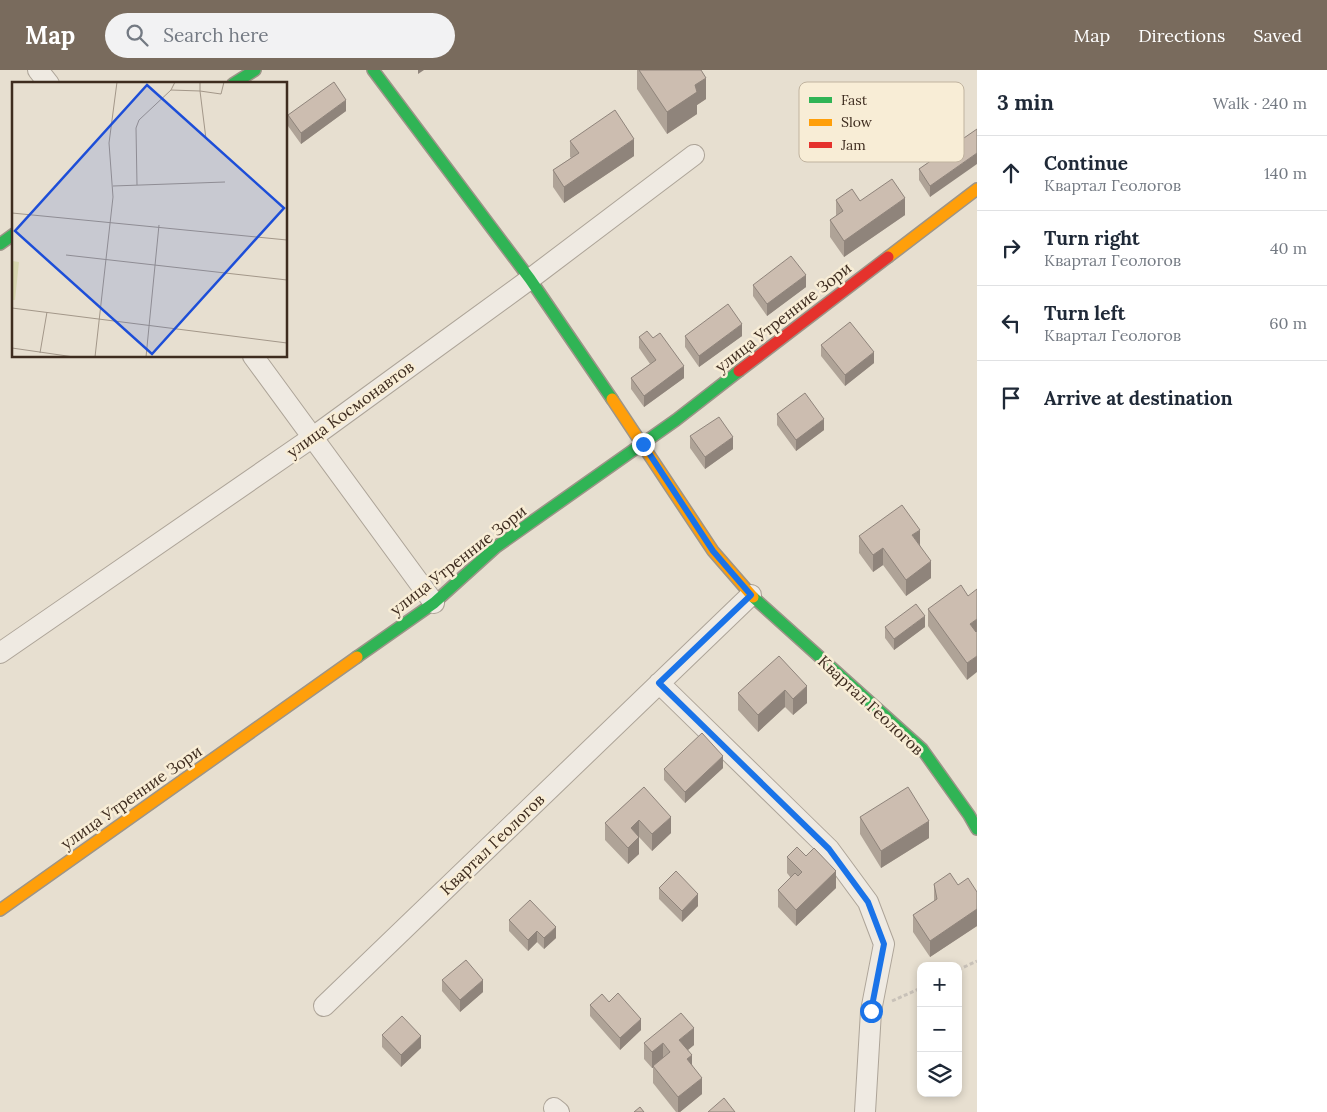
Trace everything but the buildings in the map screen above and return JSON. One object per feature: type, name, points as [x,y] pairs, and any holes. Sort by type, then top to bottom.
[{"type":"street","points":[[38,70],[47,82]]},
{"type":"street","points":[[237,82],[255,70]]},
{"type":"street","name":"Квартал Геологов","points":[[373,70],[530,279],[643,444],[713,551],[751,595],[922,749],[977,829]]},
{"type":"street","name":"улица Космонавтов","points":[[0,653],[312,437],[530,279],[694,156]]},
{"type":"street","name":"улица Утренние Зори","points":[[0,910],[434,603],[496,547],[643,444],[977,189]]},
{"type":"street","points":[[0,244],[12,235]]},
{"type":"street","points":[[254,358],[434,603]]},
{"type":"street","name":"Квартал Геологов","points":[[324,1006],[751,595]]},
{"type":"street","points":[[659,683],[829,849],[868,902],[884,944],[871,1011],[865,1112]]},
{"type":"path","points":[[962,968],[977,961]]},
{"type":"path","points":[[871,1011],[917,990]]},
{"type":"traffic: fast","points":[[236,82],[255,70]]},
{"type":"traffic: fast","points":[[373,70],[530,279],[612,399]]},
{"type":"traffic: fast","points":[[0,244],[12,235]]},
{"type":"traffic: fast","points":[[357,657],[434,603],[496,547],[676,420],[739,371]]},
{"type":"traffic: fast","points":[[753,597],[922,749],[977,829]]},
{"type":"traffic: slow","points":[[888,257],[977,189]]},
{"type":"traffic: slow","points":[[612,399],[713,551],[753,597]]},
{"type":"traffic: slow","points":[[0,910],[357,657]]},
{"type":"traffic: jam","points":[[739,371],[888,257]]},
{"type":"route","points":[[643,444],[713,551],[751,595],[659,683],[829,849],[868,902],[884,944],[871,1011]]}]
